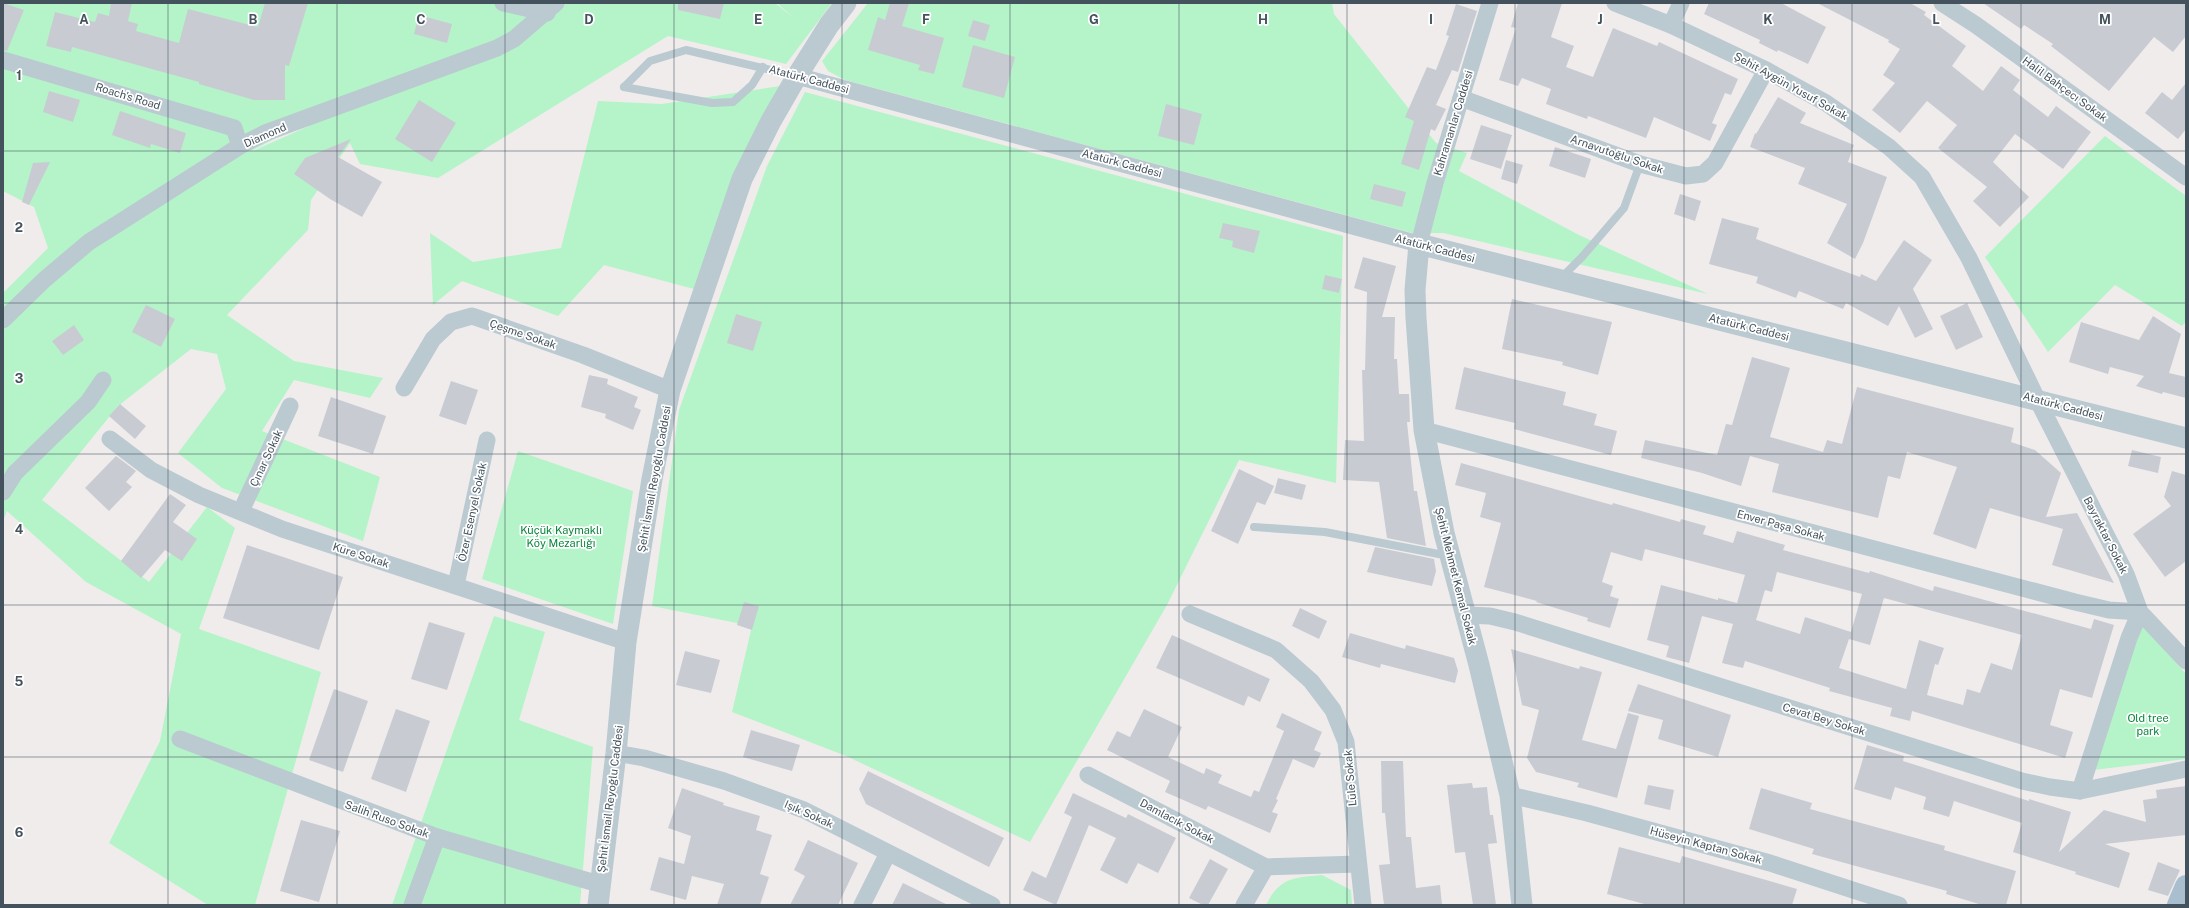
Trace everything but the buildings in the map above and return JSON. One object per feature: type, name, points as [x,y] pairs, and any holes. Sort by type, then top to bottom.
[{"type":"main road","points":[[2178,905],[2186,886]]},
{"type":"street","points":[[503,3],[551,8]]},
{"type":"street","name":"Şehit İsmail Reyoğlu Caddesi","points":[[598,905],[616,753],[626,642],[652,479],[670,390],[742,179],[771,121],[797,76],[829,25],[846,3]]},
{"type":"street","name":"Kahramanlar Caddesi","points":[[1419,244],[1435,183],[1490,3]]},
{"type":"street","name":"Şehit Aygün Yusuf Sokak","points":[[1615,3],[1671,25],[1766,70],[1826,103],[1857,123],[1889,147],[1922,177],[1969,258],[2037,399]]},
{"type":"street","points":[[1671,25],[1681,3]]},
{"type":"street","name":"Halil Bahçecı Sokak","points":[[1942,3],[1976,25],[2186,177]]},
{"type":"street","name":"Diamond","points":[[3,320],[44,280],[89,242],[240,146],[265,133],[497,48],[514,39],[551,8]]},
{"type":"street","name":"Roach's Road","points":[[3,60],[234,128],[240,146]]},
{"type":"street","name":"Arnavutoğlu Sokak","points":[[1461,98],[1640,164],[1686,176],[1696,176],[1710,170],[1716,163],[1766,70]]},
{"type":"street","name":"Atatürk Caddesi","points":[[797,76],[1419,244],[2037,399],[2186,438]]},
{"type":"street","name":"Şehit Mehmet Kemal Sokak","points":[[1419,244],[1415,290],[1424,430],[1450,556],[1510,795],[1522,905]]},
{"type":"street","name":"Çeşme Sokak","points":[[404,388],[433,339],[450,322],[472,316],[583,355],[670,390]]},
{"type":"street","points":[[3,492],[15,472],[88,402],[103,380]]},
{"type":"street","name":"Bayraktar Sokak","points":[[2037,399],[2126,574],[2140,612],[2186,661]]},
{"type":"street","name":"Çınar Sokak","points":[[241,511],[290,406]]},
{"type":"street","name":"Enver Paşa Sokak","points":[[1424,430],[2075,602],[2109,610],[2140,612]]},
{"type":"street","name":"Küre Sokak","points":[[110,439],[151,470],[199,495],[282,529],[626,642]]},
{"type":"street","name":"Özer Esenyel Sokak","points":[[456,585],[487,440]]},
{"type":"street","points":[[2080,791],[2129,638],[2140,612]]},
{"type":"street","name":"Lüle Sokak","points":[[1190,614],[1276,650],[1311,681],[1333,710],[1346,742],[1358,864],[1364,905]]},
{"type":"street","name":"Cevat Bey Sokak","points":[[1466,615],[1490,616],[1515,622],[2022,780],[2050,787],[2080,791],[2186,769]]},
{"type":"street","name":"Salih Ruso Sokak","points":[[180,739],[437,837],[600,884]]},
{"type":"street","name":"Işık Sokak","points":[[616,753],[644,758],[724,781],[804,810],[992,905]]},
{"type":"street","name":"Damlacık Sokak","points":[[1088,775],[1266,867]]},
{"type":"street","name":"Hüseyin Kaptan Sokak","points":[[1510,795],[1587,813],[1770,863],[1899,905]]},
{"type":"street","points":[[412,905],[437,837]]},
{"type":"street","points":[[862,905],[888,853]]},
{"type":"street","points":[[1244,905],[1266,867],[1358,864]]},
{"type":"lane","name":"Atatürk Caddesi","points":[[763,67],[752,85],[733,102],[712,102],[624,87],[650,61],[686,50],[763,67],[797,76]]},
{"type":"lane","points":[[1559,279],[1582,257],[1624,208],[1640,164]]},
{"type":"lane","points":[[1254,527],[1325,532],[1450,556]]},
{"type":"green space","points":[[3,3],[775,3],[794,18],[777,3],[832,3],[786,64],[668,36],[438,178],[360,164],[350,143],[311,200],[308,230],[227,315],[294,361],[383,378],[370,398],[294,380],[262,431],[380,477],[363,541],[222,488],[178,453],[226,389],[217,354],[191,349],[118,406],[42,500],[149,582],[207,507],[235,528],[199,629],[321,672],[255,905],[208,905],[109,843],[160,741],[181,634],[86,582],[7,511],[3,521],[3,293],[48,248],[34,207],[3,191]],"holes":[[[336,107],[338,113],[253,151]]]},
{"type":"green space","points":[[868,3],[1332,3],[1334,14],[1436,143],[1467,153],[1459,171],[1579,235],[1708,294],[1443,233],[1412,233],[845,80],[828,71],[822,61]]},
{"type":"green space","points":[[780,86],[694,289],[604,265],[558,316],[462,281],[433,305],[430,233],[473,262],[561,248],[598,101],[662,104]]},
{"type":"green space","points":[[805,92],[1343,236],[1336,483],[1239,460],[1167,605],[1030,842],[846,756],[732,712],[752,626],[652,606],[679,410],[767,166]]},
{"type":"green space","points":[[2105,136],[2186,196],[2186,322],[2182,326],[2115,285],[2048,352],[1985,257]]},
{"type":"green space","name":"Küçük Kaymaklı Köy Mezarlığı","points":[[518,451],[633,491],[613,624],[482,579]]},
{"type":"green space","points":[[494,616],[545,632],[519,720],[593,747],[580,905],[392,905]]},
{"type":"green space","name":"Old tree park","points":[[2142,624],[2186,674],[2186,759],[2093,770]]},
{"type":"green space","points":[[1322,875],[1351,890],[1352,905],[1266,905],[1271,896],[1282,884],[1295,878]]}]
